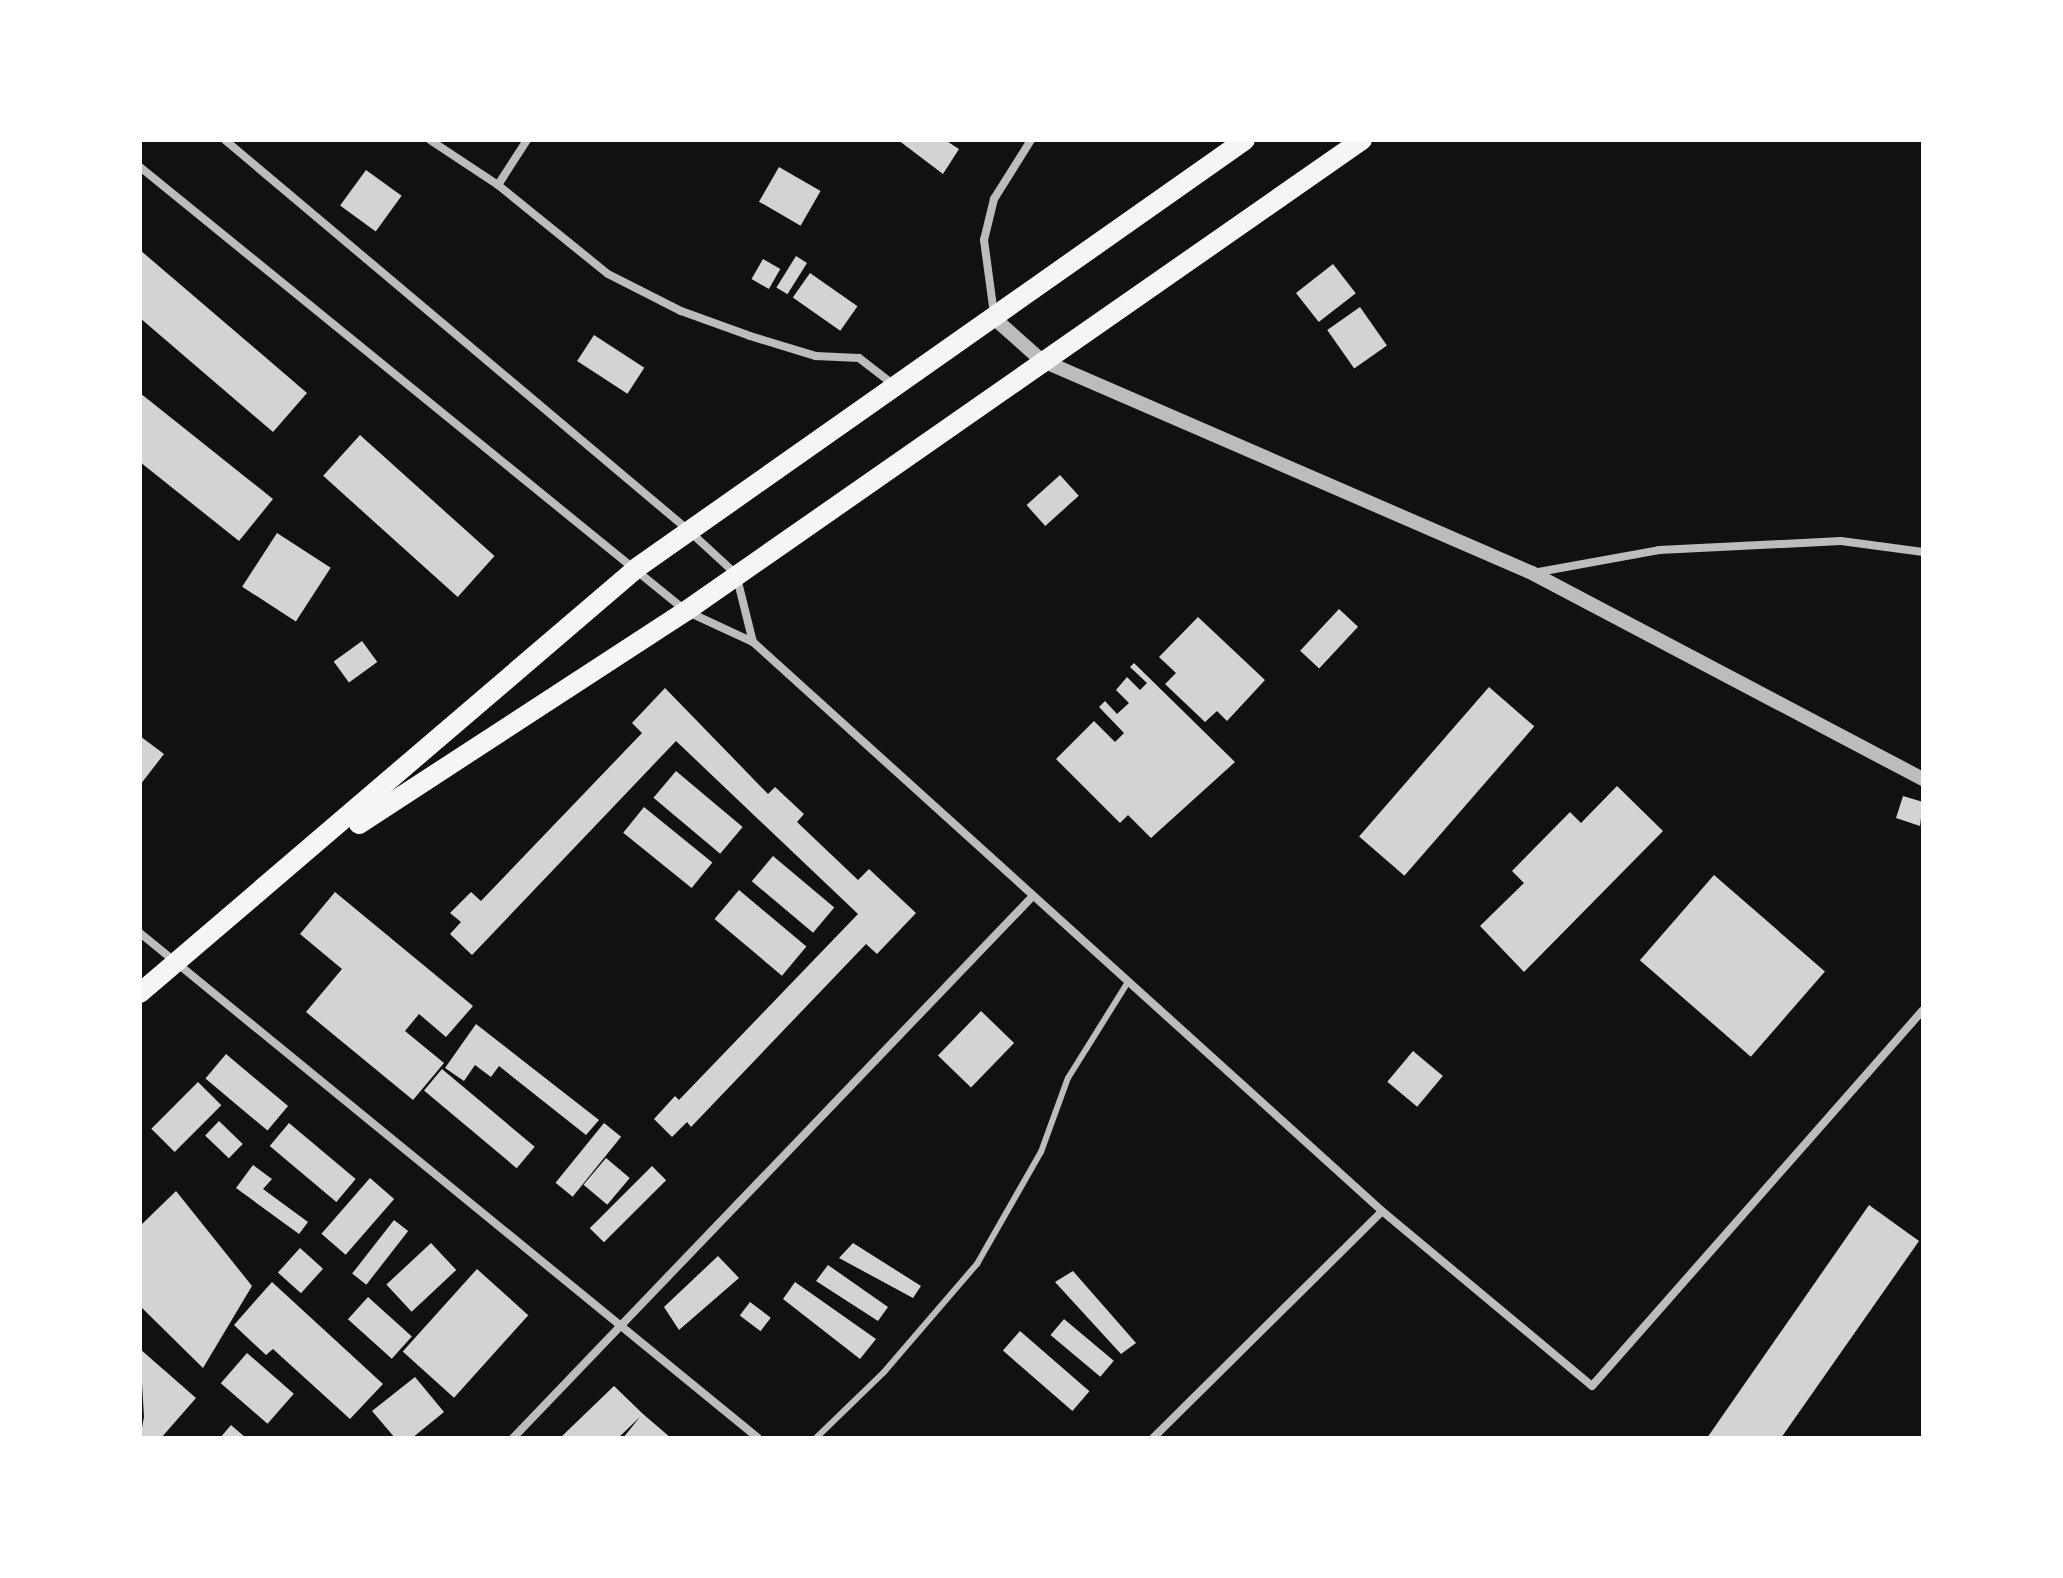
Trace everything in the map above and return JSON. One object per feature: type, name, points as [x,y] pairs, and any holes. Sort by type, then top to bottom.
[{"type":"main road","points":[[140,993],[296,865],[638,567],[687,529],[995,319],[1245,140]]},
{"type":"main road","points":[[296,865],[686,611],[1041,360],[1362,140]]},
{"type":"street","points":[[225,140],[687,529],[736,574],[753,642]]},
{"type":"street","points":[[430,140],[498,185],[608,274],[681,311],[816,356],[859,358],[894,385]]},
{"type":"street","points":[[498,185],[527,140]]},
{"type":"street","points":[[1031,140],[994,199],[984,240],[985,280],[995,319],[1041,360],[1532,573],[1923,779]]},
{"type":"street","points":[[140,167],[638,567],[686,611],[753,642],[1382,1211],[1592,1386],[1923,1010]]},
{"type":"street","points":[[1532,573],[1659,550],[1841,541],[1923,552]]},
{"type":"street","points":[[513,1438],[1033,896]]},
{"type":"street","points":[[140,933],[758,1438]]},
{"type":"street","points":[[1153,1438],[1382,1211]]},
{"type":"lane","points":[[816,1438],[884,1372],[977,1264],[1041,1152],[1068,1078],[1128,982]]},
{"type":"building","points":[[898,140],[945,140],[959,149],[943,174]]},
{"type":"building","points":[[779,167],[821,191],[801,226],[759,202]]},
{"type":"building","points":[[366,170],[402,196],[376,231],[340,206]]},
{"type":"building","points":[[140,250],[307,393],[273,432],[140,318]]},
{"type":"building","points":[[796,256],[807,263],[787,294],[776,287]]},
{"type":"building","points":[[763,259],[780,269],[769,289],[752,279]]},
{"type":"building","points":[[1333,264],[1356,293],[1319,322],[1296,293]]},
{"type":"building","points":[[810,273],[858,306],[840,331],[793,298]]},
{"type":"building","points":[[1360,307],[1387,346],[1354,368],[1327,330]]},
{"type":"building","points":[[594,335],[644,368],[627,394],[577,361]]},
{"type":"building","points":[[140,393],[273,499],[239,541],[140,462]]},
{"type":"building","points":[[360,435],[495,556],[458,597],[323,476]]},
{"type":"building","points":[[1060,475],[1079,496],[1045,526],[1027,505]]},
{"type":"building","points":[[277,533],[331,568],[296,622],[242,587]]},
{"type":"building","points":[[1339,609],[1358,627],[1319,668],[1300,651]]},
{"type":"building","points":[[1198,617],[1265,680],[1227,721],[1217,711],[1205,722],[1165,684],[1176,673],[1159,657]]},
{"type":"building","points":[[362,641],[377,662],[349,683],[334,662]]},
{"type":"building","points":[[1134,663],[1235,762],[1151,838],[1128,815],[1120,823],[1056,759],[1094,721],[1115,742],[1124,733],[1099,707],[1105,701],[1117,714],[1129,703],[1116,690],[1127,677],[1140,690],[1147,683],[1130,667]]},
{"type":"building","points":[[1489,687],[1534,726],[1404,876],[1359,836]]},
{"type":"building","points":[[665,688],[768,794],[775,787],[804,814],[797,822],[858,880],[869,869],[916,913],[877,954],[866,944],[691,1127],[687,1122],[672,1137],[654,1119],[675,1096],[679,1100],[858,914],[676,741],[472,955],[450,934],[461,922],[450,913],[471,892],[481,901],[642,733],[632,723]]},
{"type":"building","points":[[140,736],[164,754],[140,785]]},
{"type":"building","points":[[676,771],[743,827],[720,854],[654,798]]},
{"type":"building","points":[[1617,786],[1663,831],[1524,972],[1480,926],[1524,883],[1512,871],[1570,812],[1581,823]]},
{"type":"building","points":[[1903,796],[1923,802],[1920,826],[1896,818]]},
{"type":"building","points":[[644,807],[712,862],[692,888],[623,833]]},
{"type":"building","points":[[773,856],[834,907],[813,933],[752,881]]},
{"type":"building","points":[[1714,875],[1825,971],[1751,1057],[1640,960]]},
{"type":"building","points":[[739,890],[806,947],[782,976],[715,919]]},
{"type":"building","points":[[335,892],[473,1006],[446,1037],[419,1014],[405,1031],[444,1063],[413,1100],[306,1012],[342,969],[300,934]]},
{"type":"building","points":[[981,1011],[1014,1043],[971,1088],[938,1056]]},
{"type":"building","points":[[476,1024],[599,1120],[586,1135],[499,1066],[491,1077],[475,1065],[464,1081],[445,1068]]},
{"type":"building","points":[[1413,1051],[1443,1076],[1417,1107],[1387,1082]]},
{"type":"building","points":[[226,1054],[288,1106],[267,1131],[205,1079]]},
{"type":"building","points":[[442,1069],[535,1147],[517,1168],[424,1090]]},
{"type":"building","points":[[198,1082],[221,1105],[175,1152],[151,1129]]},
{"type":"building","points":[[219,1121],[243,1144],[229,1158],[205,1135]]},
{"type":"building","points":[[289,1123],[356,1179],[336,1202],[270,1146]]},
{"type":"building","points":[[604,1123],[621,1137],[573,1197],[556,1183]]},
{"type":"building","points":[[606,1158],[630,1178],[607,1205],[584,1185]]},
{"type":"building","points":[[253,1165],[272,1179],[263,1189],[308,1222],[299,1234],[236,1188]]},
{"type":"building","points":[[652,1166],[666,1180],[604,1242],[590,1228]]},
{"type":"building","points":[[370,1178],[394,1199],[346,1255],[321,1234]]},
{"type":"building","points":[[176,1191],[252,1286],[203,1368],[140,1306],[140,1226]]},
{"type":"building","points":[[1869,1205],[1919,1241],[1781,1438],[1707,1438]]},
{"type":"building","points":[[394,1220],[408,1231],[366,1285],[352,1274]]},
{"type":"building","points":[[431,1243],[456,1270],[412,1312],[386,1285]]},
{"type":"building","points":[[853,1243],[921,1286],[913,1298],[839,1258]]},
{"type":"building","points":[[300,1248],[323,1269],[301,1293],[278,1273]]},
{"type":"building","points":[[718,1256],[739,1278],[679,1330],[664,1307]]},
{"type":"building","points":[[828,1265],[888,1307],[878,1321],[816,1281]]},
{"type":"building","points":[[477,1269],[528,1315],[454,1398],[403,1351]]},
{"type":"building","points":[[1073,1271],[1136,1343],[1121,1354],[1055,1282]]},
{"type":"building","points":[[272,1282],[383,1384],[350,1419],[273,1349],[266,1355],[234,1325]]},
{"type":"building","points":[[795,1282],[876,1339],[860,1359],[783,1299]]},
{"type":"building","points":[[368,1297],[412,1336],[392,1359],[348,1319]]},
{"type":"building","points":[[750,1302],[771,1318],[761,1331],[740,1316]]},
{"type":"building","points":[[1064,1319],[1114,1361],[1100,1377],[1051,1335]]},
{"type":"building","points":[[1020,1331],[1089,1391],[1072,1411],[1003,1351]]},
{"type":"building","points":[[140,1349],[196,1398],[161,1438],[140,1438],[144,1417]]},
{"type":"building","points":[[247,1353],[294,1394],[268,1424],[221,1383]]},
{"type":"building","points":[[415,1377],[444,1412],[412,1438],[395,1438],[372,1411]]},
{"type":"building","points":[[614,1386],[671,1438],[623,1438],[640,1417],[618,1438],[560,1438]]},
{"type":"building","points":[[231,1425],[246,1438],[220,1438]]}]
